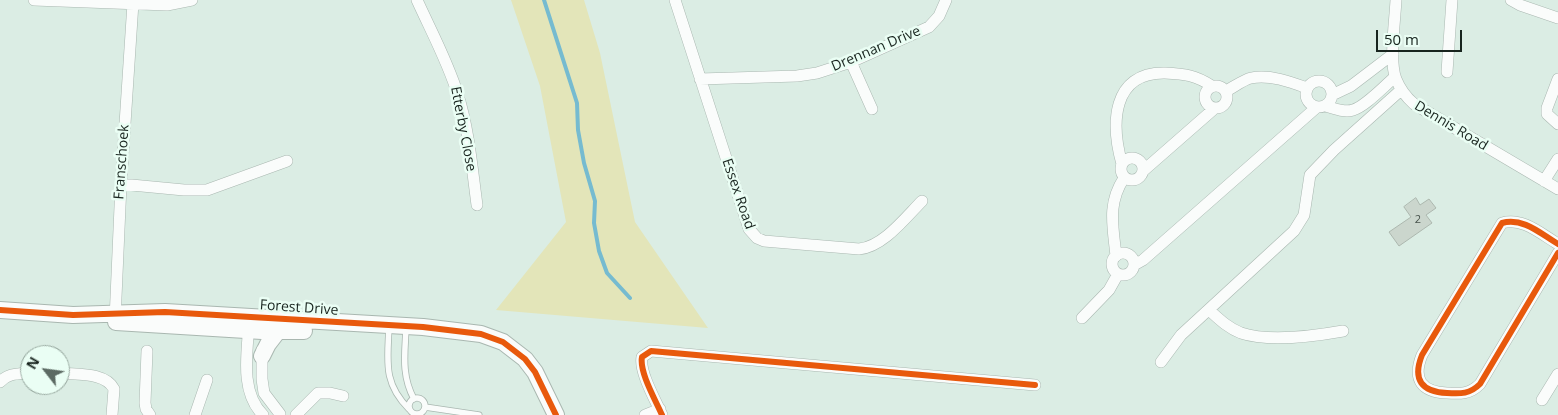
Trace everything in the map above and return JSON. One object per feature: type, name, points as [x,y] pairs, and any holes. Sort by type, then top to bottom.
[{"type":"street","points":[[34,0],[167,5],[192,0]]},
{"type":"street","name":"Etterby Close","points":[[417,0],[459,96],[466,127],[476,205]]},
{"type":"street","name":"Essex Road","points":[[675,0],[749,229],[757,238],[764,241],[859,250],[867,248],[883,239],[922,201]]},
{"type":"street","name":"Drennan Drive","points":[[700,79],[807,75],[851,62],[929,27],[939,16],[946,0]]},
{"type":"street","name":"Dennis Road","points":[[1396,0],[1393,54],[1395,77],[1401,90],[1414,104],[1557,187]]},
{"type":"street","points":[[1447,72],[1452,0]]},
{"type":"street","points":[[1511,0],[1558,18]]},
{"type":"street","name":"Franschoek","points":[[115,318],[121,184],[133,3]]},
{"type":"street","points":[[1134,265],[1133,259],[1127,254],[1119,254],[1113,258],[1113,270],[1118,274],[1128,274],[1134,265],[1143,260],[1321,106],[1328,103],[1332,95],[1351,86],[1393,54]]},
{"type":"street","points":[[851,62],[872,109]]},
{"type":"street","points":[[1124,178],[1121,171],[1122,164],[1117,144],[1118,105],[1122,93],[1134,82],[1150,73],[1193,75],[1212,86],[1220,86],[1226,91]]},
{"type":"street","points":[[1332,95],[1330,87],[1323,82],[1314,82],[1307,88],[1306,92],[1307,100],[1313,106],[1342,111],[1353,110],[1395,77]]},
{"type":"street","points":[[1226,91],[1251,78],[1269,78],[1307,88]]},
{"type":"street","points":[[1558,79],[1547,108],[1547,114],[1558,124]]},
{"type":"street","points":[[1359,80],[1370,98]]},
{"type":"street","points":[[1212,86],[1206,91],[1205,98],[1208,105],[1215,108],[1222,107],[1226,101],[1226,91]]},
{"type":"street","points":[[1161,362],[1181,335],[1294,231],[1304,215],[1310,175],[1334,150],[1401,90]]},
{"type":"street","points":[[1124,178],[1138,179],[1143,170],[1215,108]]},
{"type":"street","points":[[1544,181],[1558,158]]},
{"type":"street","points":[[1122,164],[1128,159],[1136,159],[1142,164],[1143,170]]},
{"type":"street","points":[[121,184],[184,190],[207,190],[287,161]]},
{"type":"street","points":[[1116,256],[1111,215],[1117,189],[1124,178]]},
{"type":"street","points":[[1558,244],[1522,222],[1510,221],[1502,224],[1422,355],[1417,373],[1419,380],[1424,386],[1430,391],[1460,394],[1473,390],[1480,384],[1558,253]]},
{"type":"street","points":[[1082,318],[1110,290],[1118,274]]},
{"type":"street","name":"Forest Drive","points":[[0,310],[115,318],[406,331],[510,348],[525,359],[535,372],[556,415]]},
{"type":"street","points":[[1209,310],[1226,325],[1242,333],[1267,337],[1318,335],[1343,331]]},
{"type":"street","name":"Forest Drive","points":[[0,318],[115,318]]},
{"type":"street","points":[[260,325],[268,344],[262,356],[264,393],[279,415],[284,415]]},
{"type":"street","points":[[260,325],[248,385],[252,401],[263,415]]},
{"type":"street","points":[[147,351],[145,402],[146,409],[150,415]]},
{"type":"street","points":[[645,415],[661,412],[641,362],[642,357],[651,351],[1035,385]]},
{"type":"street","points":[[0,382],[12,374],[20,374]]},
{"type":"street","points":[[1542,400],[1558,374]]},
{"type":"street","points":[[70,375],[97,377],[108,381],[114,389],[112,415]]},
{"type":"street","points":[[195,415],[207,380]]},
{"type":"street","points":[[296,415],[318,393],[330,392],[343,396]]},
{"type":"lane","points":[[389,330],[387,365],[389,380],[396,394],[412,413],[418,415],[425,407]]},
{"type":"lane","points":[[406,331],[405,372],[408,386],[414,398],[422,400],[425,407]]},
{"type":"lane","points":[[409,409],[409,405],[414,398]]},
{"type":"lane","points":[[425,407],[479,415]]},
{"type":"green space","points":[[511,0],[584,0],[600,53],[635,222],[708,328],[496,310],[566,222],[540,86]]},
{"type":"building","points":[[1416,198],[1420,205],[1429,199],[1436,208],[1426,215],[1432,223],[1399,246],[1389,232],[1411,217],[1404,207]]},
{"type":"waterway","points":[[544,0],[577,103],[578,130],[584,163],[595,201],[594,223],[599,251],[607,273],[630,298]]},
{"type":"cycle path","points":[[1558,244],[1524,224],[1517,222],[1502,223],[1422,355],[1418,371],[1421,383],[1425,387],[1438,392],[1457,393],[1469,392],[1480,384],[1558,253]]},
{"type":"cycle path","points":[[0,310],[73,315],[165,312],[423,327],[481,334],[503,342],[525,359],[535,372],[556,415]]},
{"type":"cycle path","points":[[662,415],[643,370],[642,357],[651,351],[1035,385]]}]
